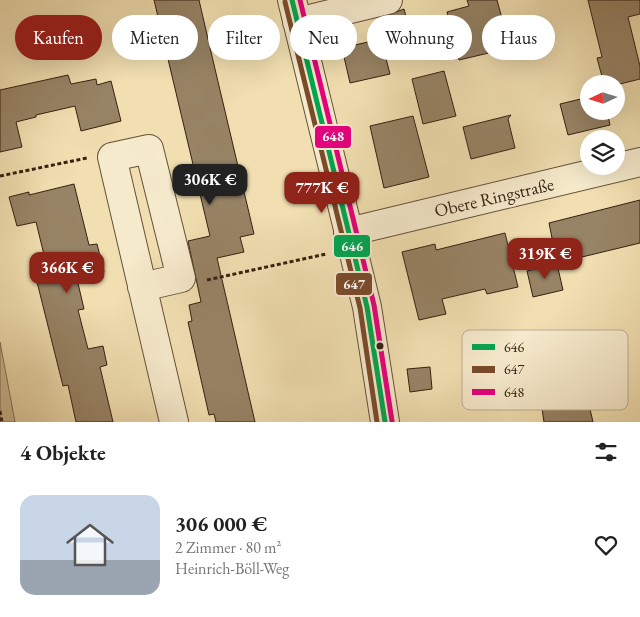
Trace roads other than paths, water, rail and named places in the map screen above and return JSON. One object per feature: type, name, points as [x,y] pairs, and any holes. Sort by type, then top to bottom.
[{"type":"street","points":[[385,422],[367,307],[294,11],[388,0]]},
{"type":"street","points":[[142,287],[181,278],[149,149],[112,157],[142,287],[174,422]]},
{"type":"street","name":"Obere Ringstraße","points":[[350,240],[640,162]]}]
